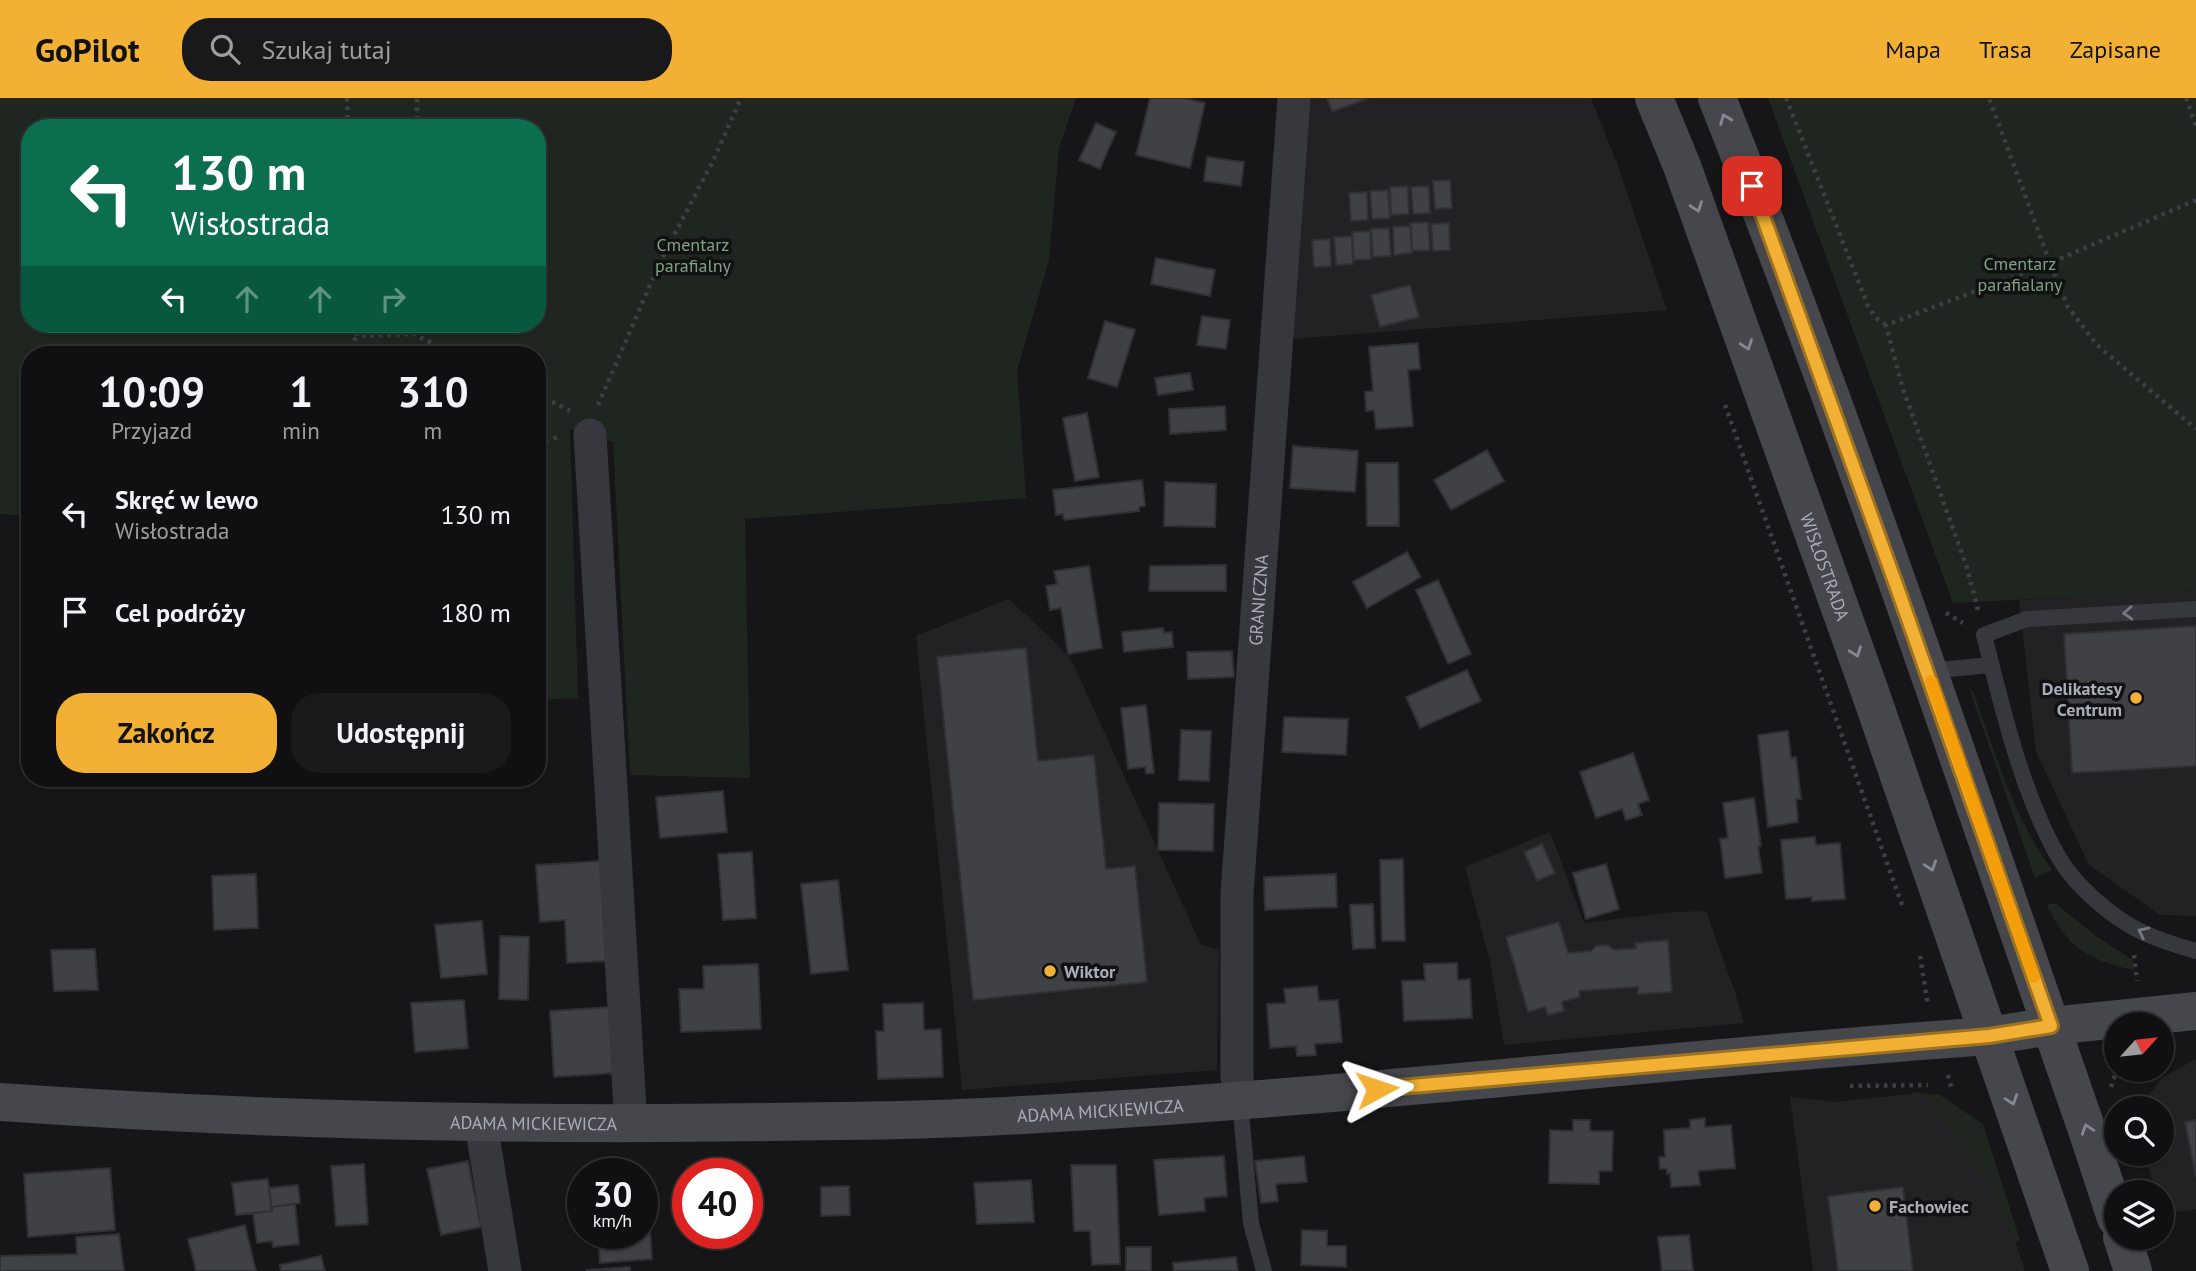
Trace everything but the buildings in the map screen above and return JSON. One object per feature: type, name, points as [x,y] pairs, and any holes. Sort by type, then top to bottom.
[{"type":"main road","name":"WISŁOSTRADA","points":[[1654,98],[1682,166],[1728,294],[2070,1271]]},
{"type":"main road","points":[[1717,98],[1769,229],[1927,671],[2104,1182]]},
{"type":"main road","name":"ADAMA MICKIEWICZA","points":[[0,1102],[210,1115],[481,1124],[631,1125],[957,1118],[1240,1101],[1989,1036],[2051,1026],[2196,1011]]},
{"type":"main road","points":[[2126,1250],[2133,1271]]},
{"type":"street","name":"GRANICZNA","points":[[1240,1101],[1237,1077],[1237,894],[1294,98]]},
{"type":"street","points":[[593,421],[631,1125]]},
{"type":"street","points":[[481,1124],[505,1271]]},
{"type":"lane","points":[[2196,609],[2027,619],[1984,635],[2024,778],[2062,863],[2097,901],[2135,929],[2158,940],[2196,951]]},
{"type":"lane","points":[[1927,671],[1992,666]]},
{"type":"lane","points":[[1240,1101],[1251,1223],[1264,1271]]},
{"type":"path","points":[[346,98],[347,119]]},
{"type":"path","points":[[417,98],[417,119]]},
{"type":"path","points":[[593,421],[661,260],[714,159],[741,98]]},
{"type":"path","points":[[1786,98],[1868,306],[1876,318],[1886,325],[1902,386],[1967,568],[1984,635]]},
{"type":"path","points":[[1989,98],[2068,307],[2097,345],[2196,429]]},
{"type":"path","points":[[2186,98],[2196,126]]},
{"type":"path","points":[[1886,325],[2050,263],[2196,200]]},
{"type":"path","points":[[351,346],[357,333]]},
{"type":"path","points":[[357,336],[414,334],[437,346]]},
{"type":"path","points":[[1721,393],[1905,913]]},
{"type":"path","points":[[1918,949],[1925,996]]},
{"type":"shaded area","points":[[1309,98],[1591,98],[1617,163],[1667,310],[1291,339]]},
{"type":"shaded area","points":[[2196,591],[2196,916],[2160,915],[2089,865],[2036,752],[2019,600]]},
{"type":"shaded area","points":[[1009,599],[1072,661],[1201,945],[1219,949],[1217,1070],[962,1090],[916,636]]},
{"type":"shaded area","points":[[1550,832],[1584,923],[1674,912],[1706,911],[1744,1023],[1504,1045],[1490,962],[1465,867]]},
{"type":"shaded area","points":[[2196,1059],[2196,1209],[2174,1212],[2174,1180],[2152,1180],[2148,1166],[2174,1166],[2174,1096],[2148,1096],[2159,1082],[2174,1082],[2174,1071]]},
{"type":"shaded area","points":[[1909,1094],[1934,1095],[1981,1132],[2025,1271],[1813,1271],[1790,1097],[1835,1102]]},
{"type":"green space","name":"Cmentarz parafialny","points":[[0,98],[1076,98],[1059,148],[1049,260],[1017,371],[1026,498],[745,519],[750,778],[630,775],[613,442],[570,429],[578,698],[546,700],[546,346],[21,346],[21,515],[0,514]]},
{"type":"green space","name":"Cmentarz parafialany","points":[[1768,98],[2196,98],[2196,591],[1953,603]]},
{"type":"green space","points":[[1970,691],[1973,691],[1997,761],[2026,828],[2052,870],[2035,878]]},
{"type":"green space","points":[[2055,903],[2096,936],[2133,960],[2134,970],[2092,957],[2071,942],[2062,932],[2047,905]]},
{"type":"green space","points":[[1911,1092],[1940,1095],[1983,1124],[2020,1240],[2013,1244],[1996,1197],[1927,1095],[1912,1095]]},
{"type":"slow traffic","points":[[1931,681],[2034,977]]},
{"type":"place","name":"Delikatesy Centrum","points":[[2136,698]]},
{"type":"place","name":"Wiktor","points":[[1050,971]]},
{"type":"place","name":"Fachowiec","points":[[1875,1206]]},
{"type":"route","points":[[1377,1089],[1989,1036],[2051,1026],[1752,186]]}]
